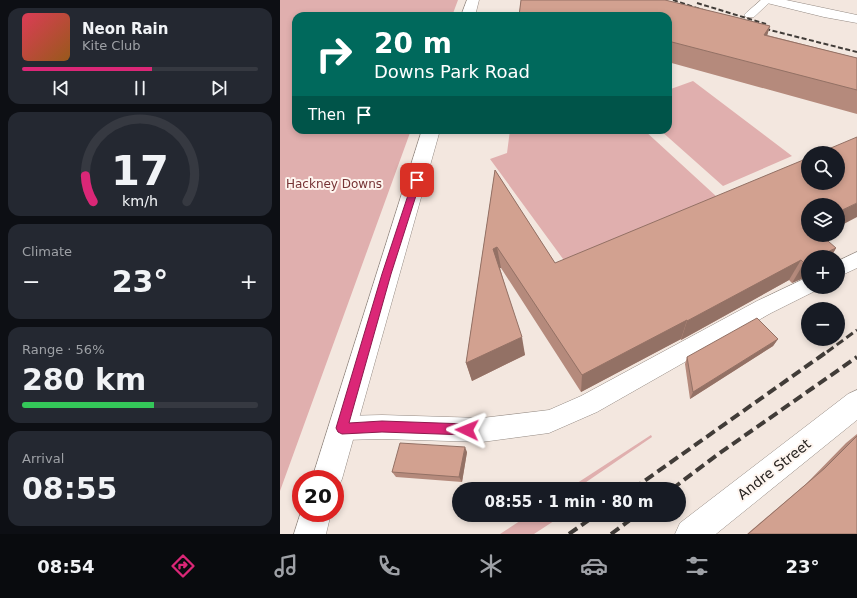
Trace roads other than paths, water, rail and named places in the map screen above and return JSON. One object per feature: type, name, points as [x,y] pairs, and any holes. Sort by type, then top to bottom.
[{"type":"street","points":[[469,12],[473,0]]},
{"type":"street","points":[[772,0],[857,19]]},
{"type":"street","points":[[330,470],[430,134]]},
{"type":"street","name":"Andre Street","points":[[691,534],[857,403]]},
{"type":"street","points":[[310,534],[313,522]]},
{"type":"lane","points":[[750,15],[767,0]]},
{"type":"lane","points":[[845,266],[857,259]]},
{"type":"lane","points":[[342,428],[382,427],[482,430],[549,421],[589,404],[764,307],[801,288]]},
{"type":"railway","points":[[673,0],[703,10]]},
{"type":"railway","points":[[697,3],[766,24]]},
{"type":"railway","points":[[758,27],[857,52]]},
{"type":"railway","points":[[827,352],[857,330]]},
{"type":"railway","points":[[643,482],[828,351]]},
{"type":"railway","points":[[681,482],[717,455],[857,357]]},
{"type":"railway","points":[[569,534],[586,522]]},
{"type":"railway","points":[[611,534],[627,522]]},
{"type":"park label","name":"Hackney Downs","points":[[334,184]]}]
